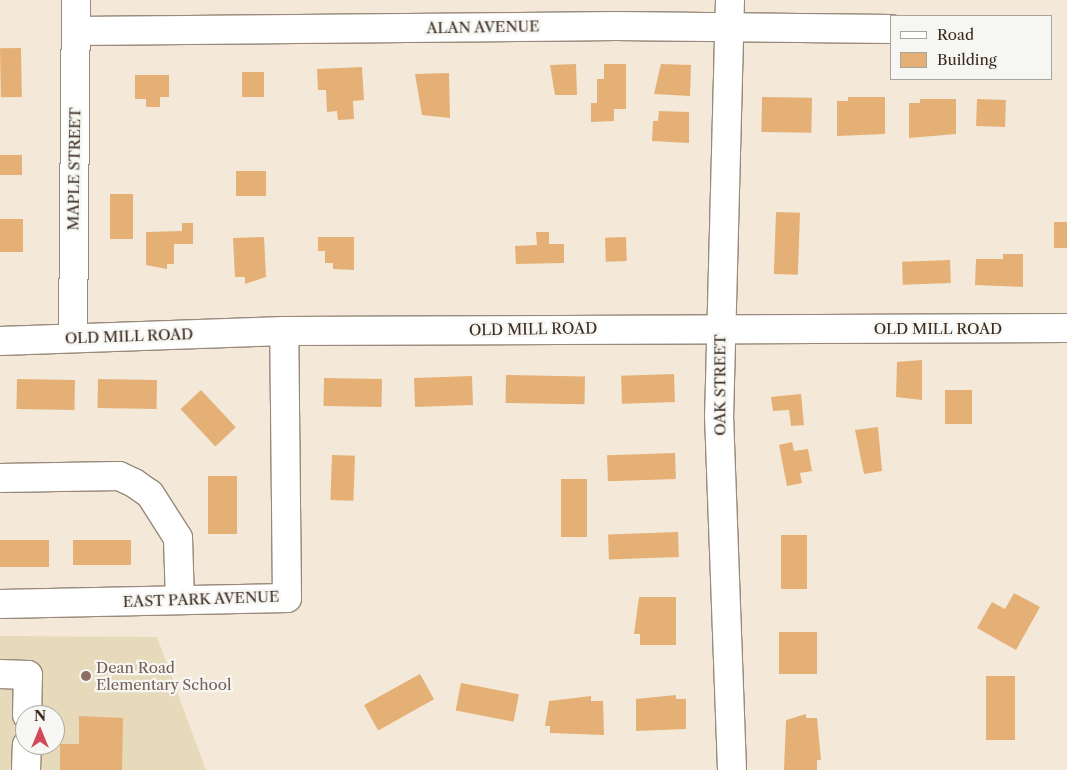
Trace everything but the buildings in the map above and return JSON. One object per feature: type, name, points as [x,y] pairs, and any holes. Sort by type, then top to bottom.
[{"type":"street","name":"MAPLE STREET","points":[[73,338],[76,0]]},
{"type":"street","name":"OAK STREET","points":[[730,0],[720,327],[725,662],[732,770]]},
{"type":"street","name":"ALAN AVENUE","points":[[76,31],[890,29]]},
{"type":"street","name":"OLD MILL ROAD","points":[[0,341],[284,331],[720,327],[1067,328]]},
{"type":"street","name":"EAST PARK AVENUE","points":[[0,604],[287,598],[284,331]]},
{"type":"street","points":[[0,478],[119,476],[134,483],[150,494],[178,538],[180,600]]},
{"type":"street","points":[[0,674],[28,675],[27,705]]},
{"type":"street","points":[[26,770],[27,755]]},
{"type":"shaded area","name":"Dean Road Elementary School","points":[[0,636],[157,637],[206,770],[0,770]]},
{"type":"place","name":"Dean Road Elementary School","points":[[86,676]]}]
